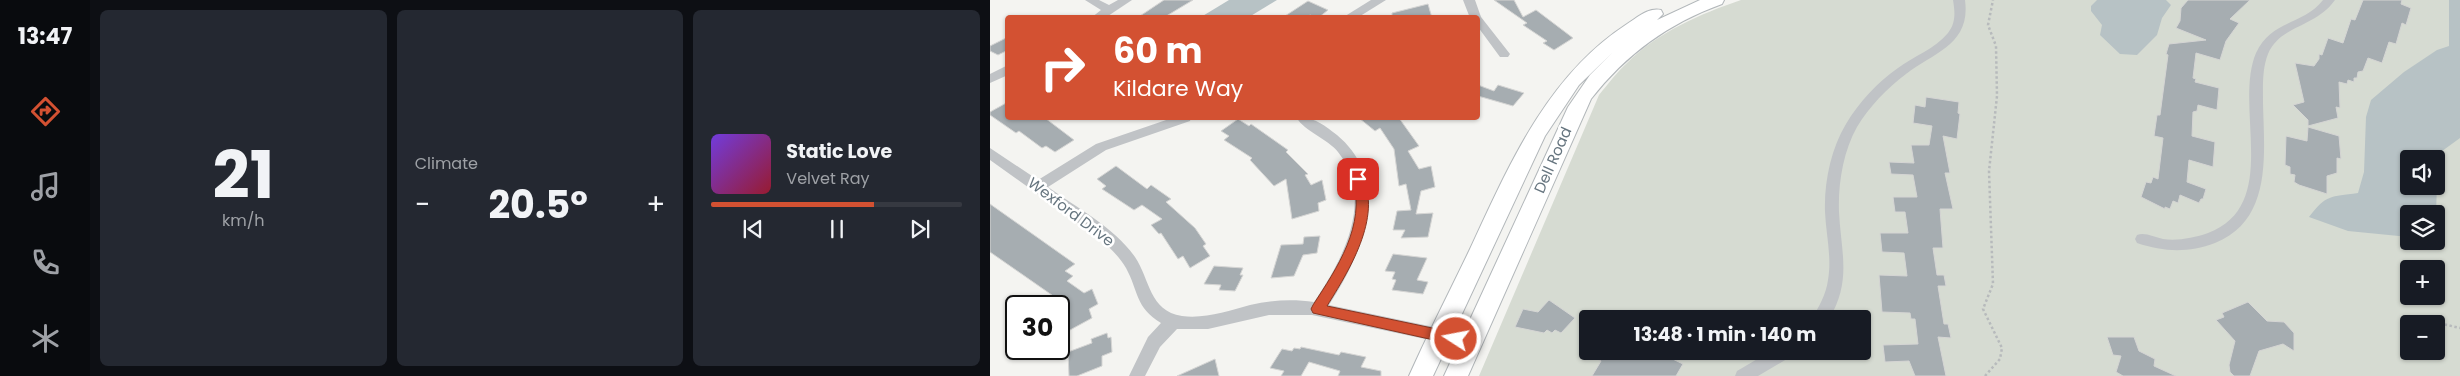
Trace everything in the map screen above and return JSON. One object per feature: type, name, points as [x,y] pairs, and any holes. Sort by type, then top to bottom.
[{"type":"main road","name":"Dell Road","points":[[1421,376],[1521,162],[1553,106],[1567,87],[1608,46],[1635,26],[1682,0]]},
{"type":"main road","name":"Dell Road","points":[[1456,376],[1568,126],[1583,97],[1608,67],[1643,38],[1688,11],[1716,0]]},
{"type":"street","points":[[1091,0],[1109,10]]},
{"type":"street","points":[[1101,15],[1126,0]]},
{"type":"street","points":[[1352,15],[1380,0]]},
{"type":"street","points":[[1469,0],[1475,15]]},
{"type":"street","points":[[1825,310],[1829,303],[1837,273],[1838,258],[1832,211],[1834,181],[1840,154],[1850,129],[1864,106],[1883,87],[1903,70],[1943,47],[1953,34],[1959,20],[1959,0]]},
{"type":"street","points":[[2142,239],[2170,247],[2200,242],[2229,229],[2243,214],[2253,198],[2256,179],[2257,73],[2259,58],[2265,46],[2274,35],[2286,26],[2315,14],[2326,6],[2329,0]]},
{"type":"street","points":[[1480,23],[1504,54]]},
{"type":"street","points":[[990,79],[1005,70]]},
{"type":"street","points":[[1038,187],[1101,147],[1179,120]]},
{"type":"street","points":[[1306,120],[1343,148],[1355,168],[1362,190],[1361,216],[1355,243],[1341,272],[1318,309]]},
{"type":"street","name":"Wexford Drive","points":[[990,153],[1104,234],[1120,249],[1133,266],[1146,302],[1156,313],[1174,321],[1192,324],[1214,322],[1272,308],[1318,309],[1472,342]]},
{"type":"street","points":[[1137,376],[1154,342],[1174,321]]},
{"type":"street","points":[[1742,376],[1770,360]]},
{"type":"path","points":[[1985,376],[2000,359],[2002,348],[1983,309],[1993,284],[1989,171],[1996,123],[1997,79],[1996,46],[1988,25],[1990,7],[1993,0]]},
{"type":"path","points":[[2445,324],[2460,328]]},
{"type":"shaded area","points":[[1229,0],[1277,0],[1252,15],[1204,15]]},
{"type":"shaded area","points":[[1741,0],[2460,0],[2460,376],[1479,376],[1599,95],[1639,52],[1666,33],[1695,18]]},
{"type":"shaded area","points":[[2097,0],[2166,0],[2171,5],[2162,18],[2157,35],[2137,55],[2120,54],[2100,35],[2102,25],[2091,11],[2091,6]]},
{"type":"shaded area","points":[[2449,0],[2460,0],[2460,138],[2444,150],[2400,150],[2400,195],[2437,195],[2436,205],[2400,205],[2400,236],[2348,231],[2309,217],[2325,200],[2341,195],[2358,193],[2364,172],[2366,117],[2371,100],[2404,72],[2437,50],[2449,46]]},
{"type":"building","points":[[1164,0],[1193,0],[1168,15],[1142,15]]},
{"type":"building","points":[[1494,0],[1514,0],[1523,17],[1536,10],[1573,38],[1554,50],[1543,43],[1547,41],[1523,25],[1527,23]]},
{"type":"building","points":[[2188,0],[2250,0],[2230,19],[2239,23],[2226,41],[2220,60],[2196,53],[2193,78],[2196,79],[2195,82],[2219,88],[2217,110],[2198,105],[2197,111],[2193,112],[2192,136],[2215,142],[2213,167],[2189,160],[2187,182],[2206,189],[2203,199],[2199,203],[2180,195],[2178,203],[2173,201],[2170,209],[2165,207],[2165,209],[2141,197],[2146,182],[2151,183],[2153,177],[2158,179],[2163,138],[2154,136],[2157,115],[2160,115],[2168,55],[2166,54],[2169,44],[2206,40],[2176,28],[2180,21],[2181,8]]},
{"type":"building","points":[[2363,0],[2402,0],[2401,4],[2411,8],[2406,25],[2402,23],[2396,44],[2389,42],[2382,63],[2368,58],[2363,71],[2358,72],[2354,82],[2348,80],[2347,84],[2339,82],[2340,108],[2336,107],[2338,118],[2308,126],[2308,120],[2293,105],[2304,102],[2295,63],[2314,66],[2319,59],[2319,54],[2322,55],[2328,38],[2343,43],[2351,19],[2355,20]]},
{"type":"building","points":[[1308,1],[1328,10],[1322,15],[1287,15]]},
{"type":"building","points":[[1428,4],[1431,15],[1392,15],[1392,13]]},
{"type":"building","points":[[1005,38],[1005,52],[998,55],[990,51],[990,46]]},
{"type":"building","points":[[1498,85],[1524,93],[1513,106],[1480,97],[1480,86],[1494,91]]},
{"type":"building","points":[[1926,97],[1959,102],[1958,113],[1960,114],[1957,139],[1943,136],[1950,173],[1945,173],[1953,209],[1940,209],[1943,248],[1933,248],[1937,275],[1944,275],[1946,286],[1938,286],[1944,324],[1948,324],[1951,338],[1938,337],[1946,376],[1915,376],[1909,361],[1885,362],[1883,345],[1918,344],[1915,319],[1911,319],[1910,313],[1882,312],[1879,275],[1907,276],[1904,253],[1882,252],[1880,233],[1908,233],[1905,212],[1895,212],[1893,197],[1917,197],[1913,175],[1891,174],[1889,162],[1914,163],[1911,145],[1929,145],[1932,126],[1913,123],[1915,105],[1925,107]]},
{"type":"building","points":[[1005,104],[1005,120],[1048,120],[1074,140],[1055,152],[1046,146],[1042,148],[1019,131],[1016,133],[990,115],[990,112]]},
{"type":"building","points":[[1237,120],[1240,120],[1249,126],[1251,124],[1288,150],[1286,152],[1308,174],[1305,175],[1311,185],[1322,180],[1326,200],[1318,203],[1319,211],[1292,219],[1286,179],[1274,186],[1250,160],[1252,158],[1224,140],[1229,136],[1221,131]]},
{"type":"building","points":[[1361,120],[1400,120],[1419,146],[1408,151],[1419,169],[1431,166],[1435,187],[1421,191],[1416,214],[1433,213],[1428,237],[1401,238],[1405,230],[1393,230],[1397,211],[1411,210],[1406,184],[1399,186],[1394,149],[1380,128],[1375,131]]},
{"type":"building","points":[[2308,127],[2339,136],[2341,159],[2337,158],[2337,173],[2327,176],[2327,194],[2294,182],[2295,175],[2290,174],[2290,167],[2285,165],[2286,136],[2307,141]]},
{"type":"building","points":[[1116,166],[1147,189],[1151,185],[1171,199],[1166,202],[1195,228],[1206,244],[1203,246],[1210,256],[1190,268],[1183,256],[1178,259],[1161,233],[1159,234],[1151,225],[1162,219],[1142,205],[1134,210],[1102,189],[1106,186],[1097,179]]},
{"type":"building","points":[[990,204],[1075,264],[1065,271],[1073,276],[1067,281],[1084,293],[1092,289],[1098,304],[1089,309],[1092,318],[1070,330],[1070,295],[1052,295],[990,252]]},
{"type":"building","points":[[1320,236],[1317,253],[1303,255],[1294,276],[1271,278],[1281,245],[1303,244],[1304,237]]},
{"type":"building","points":[[1393,254],[1427,258],[1417,280],[1428,282],[1423,294],[1392,290],[1396,280],[1392,279],[1395,272],[1385,271]]},
{"type":"building","points":[[1214,266],[1243,268],[1240,275],[1243,275],[1235,291],[1219,290],[1221,285],[1204,284]]},
{"type":"building","points":[[1549,300],[1575,318],[1561,333],[1555,330],[1552,333],[1547,330],[1544,333],[1515,327],[1523,309],[1538,312]]},
{"type":"building","points":[[2248,302],[2267,321],[2284,322],[2294,333],[2294,351],[2283,344],[2259,351],[2250,376],[2234,376],[2230,372],[2229,365],[2235,341],[2216,320],[2224,317],[2222,313]]},
{"type":"building","points":[[1107,333],[1108,338],[1111,337],[1112,352],[1102,356],[1102,366],[1077,376],[1069,376],[1070,351],[1092,343],[1091,339]]},
{"type":"building","points":[[2107,337],[2134,337],[2139,351],[2155,359],[2154,366],[2176,376],[2123,376],[2116,372],[2121,356],[2113,355]]},
{"type":"building","points":[[1301,347],[1339,355],[1341,352],[1366,357],[1361,367],[1381,371],[1381,376],[1338,376],[1340,371],[1309,362],[1301,376],[1281,376],[1284,371],[1270,368],[1282,349],[1292,351],[1294,348],[1300,349]]},
{"type":"building","points":[[1215,359],[1219,376],[1177,376]]},
{"type":"building","points":[[1599,360],[1675,360],[1683,364],[1676,376],[1592,376],[1601,361]]},
{"type":"route","points":[[1358,179],[1362,190],[1361,216],[1355,243],[1341,272],[1318,309],[1456,339]]}]
